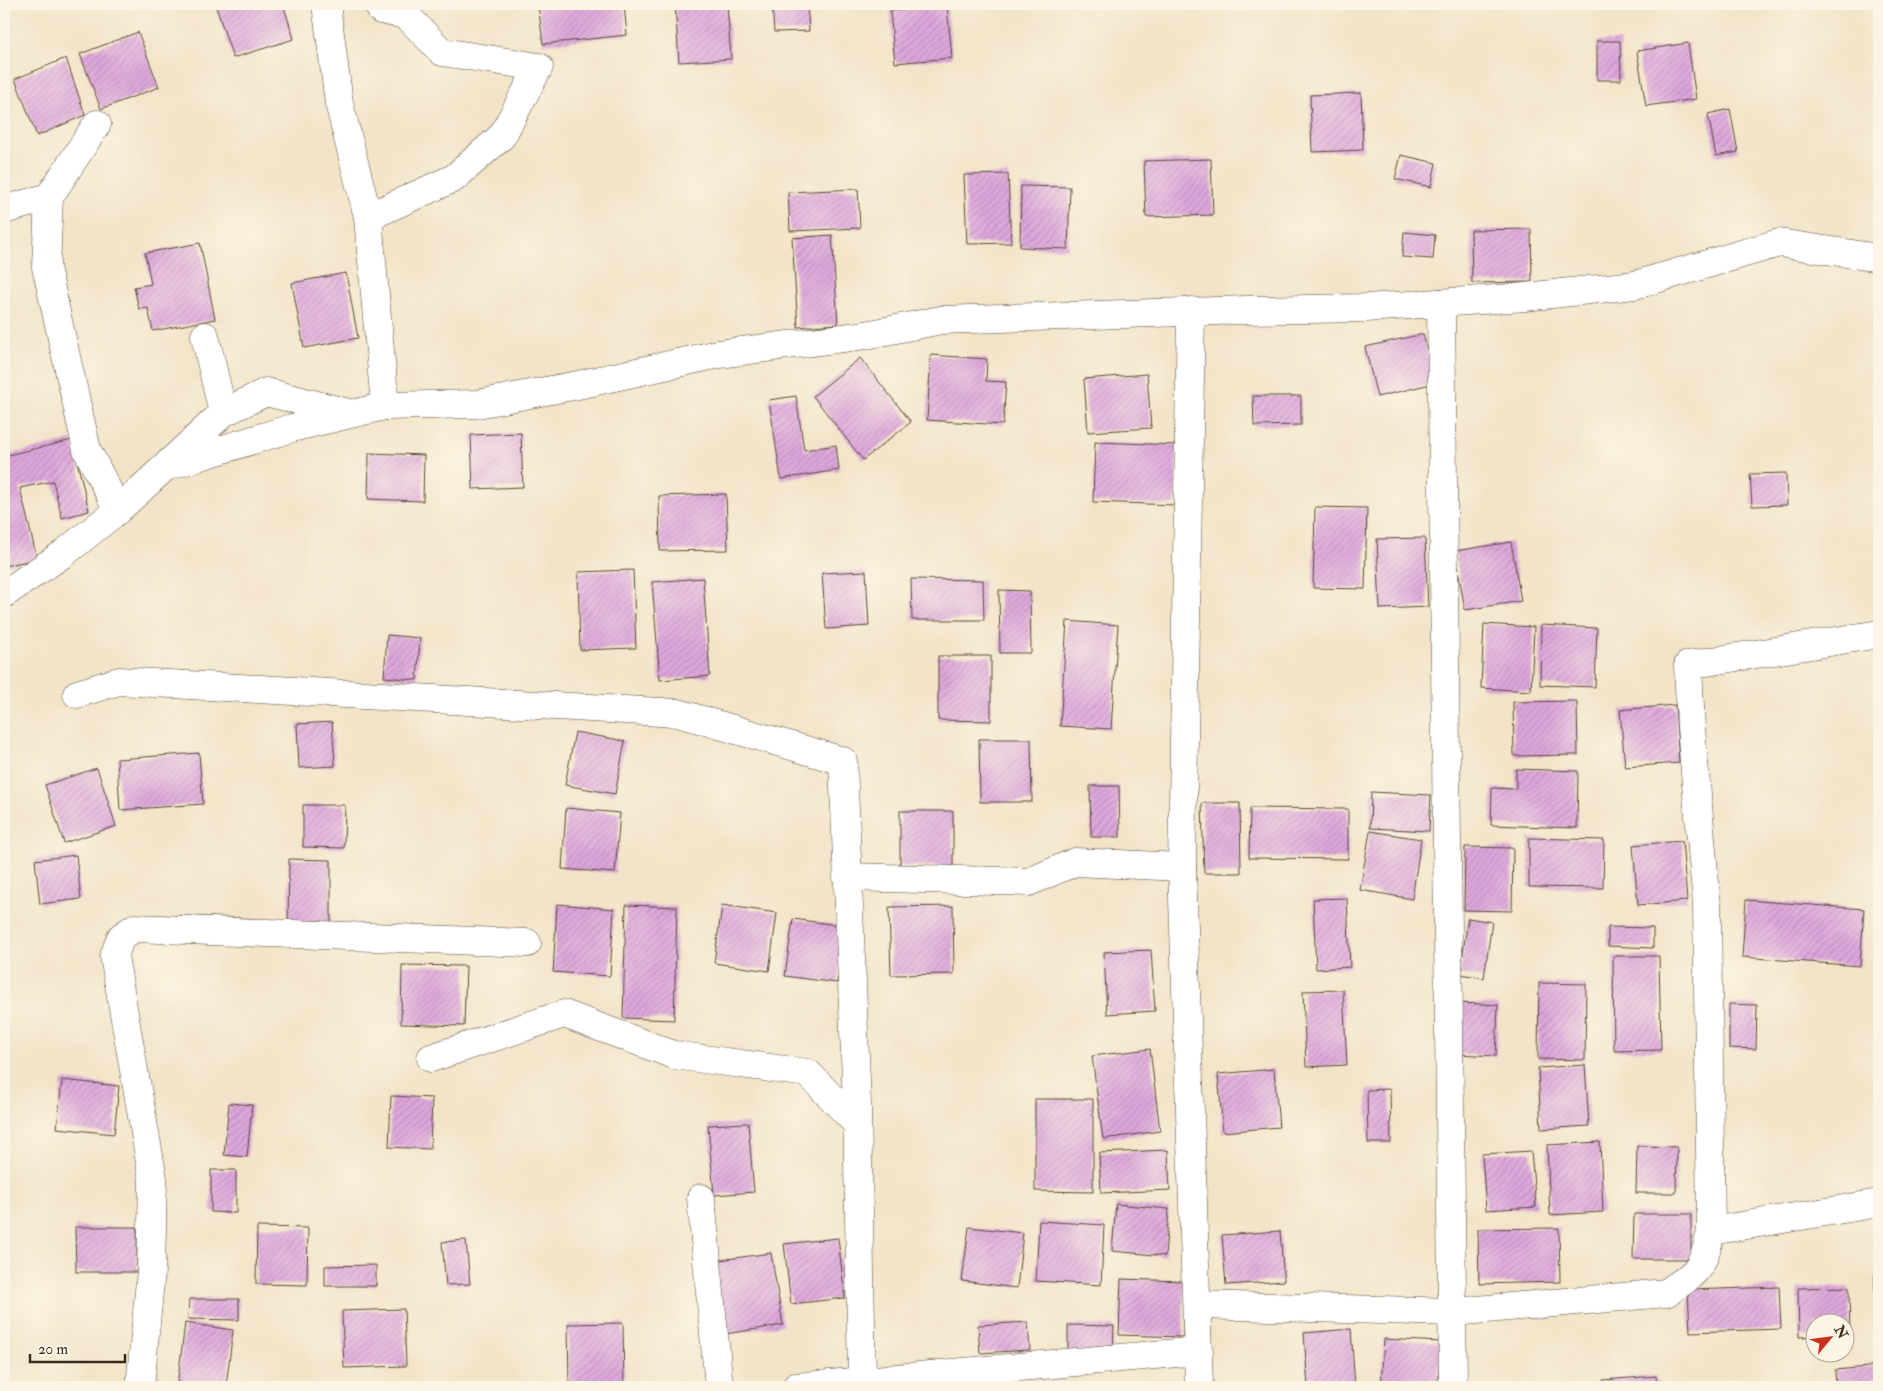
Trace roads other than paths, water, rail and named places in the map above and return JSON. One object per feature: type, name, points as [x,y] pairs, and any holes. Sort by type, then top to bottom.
[{"type":"street","points":[[326,4],[339,103],[368,218],[385,406]]},
{"type":"street","points":[[368,218],[454,178],[502,136],[539,67],[442,52],[406,15],[381,10],[378,4]]},
{"type":"street","points":[[97,124],[48,197],[46,267],[88,450],[118,510]]},
{"type":"street","points":[[4,210],[48,197]]},
{"type":"street","points":[[165,467],[292,428],[385,406],[477,404],[578,385],[719,354],[866,335],[941,320],[1366,308],[1525,297],[1635,286],[1779,242],[1879,258]]},
{"type":"street","points":[[1441,302],[1454,1387]]},
{"type":"street","points":[[1190,312],[1182,867],[1198,1306],[1199,1387]]},
{"type":"street","points":[[205,336],[223,414]]},
{"type":"street","points":[[4,594],[63,554],[118,510],[223,414],[266,392],[352,413]]},
{"type":"street","points":[[1198,1306],[1454,1312],[1666,1292],[1692,1276],[1706,1254],[1711,1231],[1707,905],[1688,665],[1879,634]]},
{"type":"street","points":[[77,694],[119,681],[678,712],[843,761],[857,1124],[862,1381]]},
{"type":"street","points":[[847,877],[1030,882],[1075,862],[1182,867]]},
{"type":"street","points":[[140,1387],[151,1270],[153,1179],[114,956],[122,936],[134,928],[527,943]]},
{"type":"street","points":[[431,1058],[564,1014],[674,1054],[808,1073],[857,1124]]},
{"type":"street","points":[[701,1198],[719,1387]]},
{"type":"street","points":[[1711,1231],[1879,1203]]},
{"type":"street","points":[[796,1387],[1199,1351]]}]
